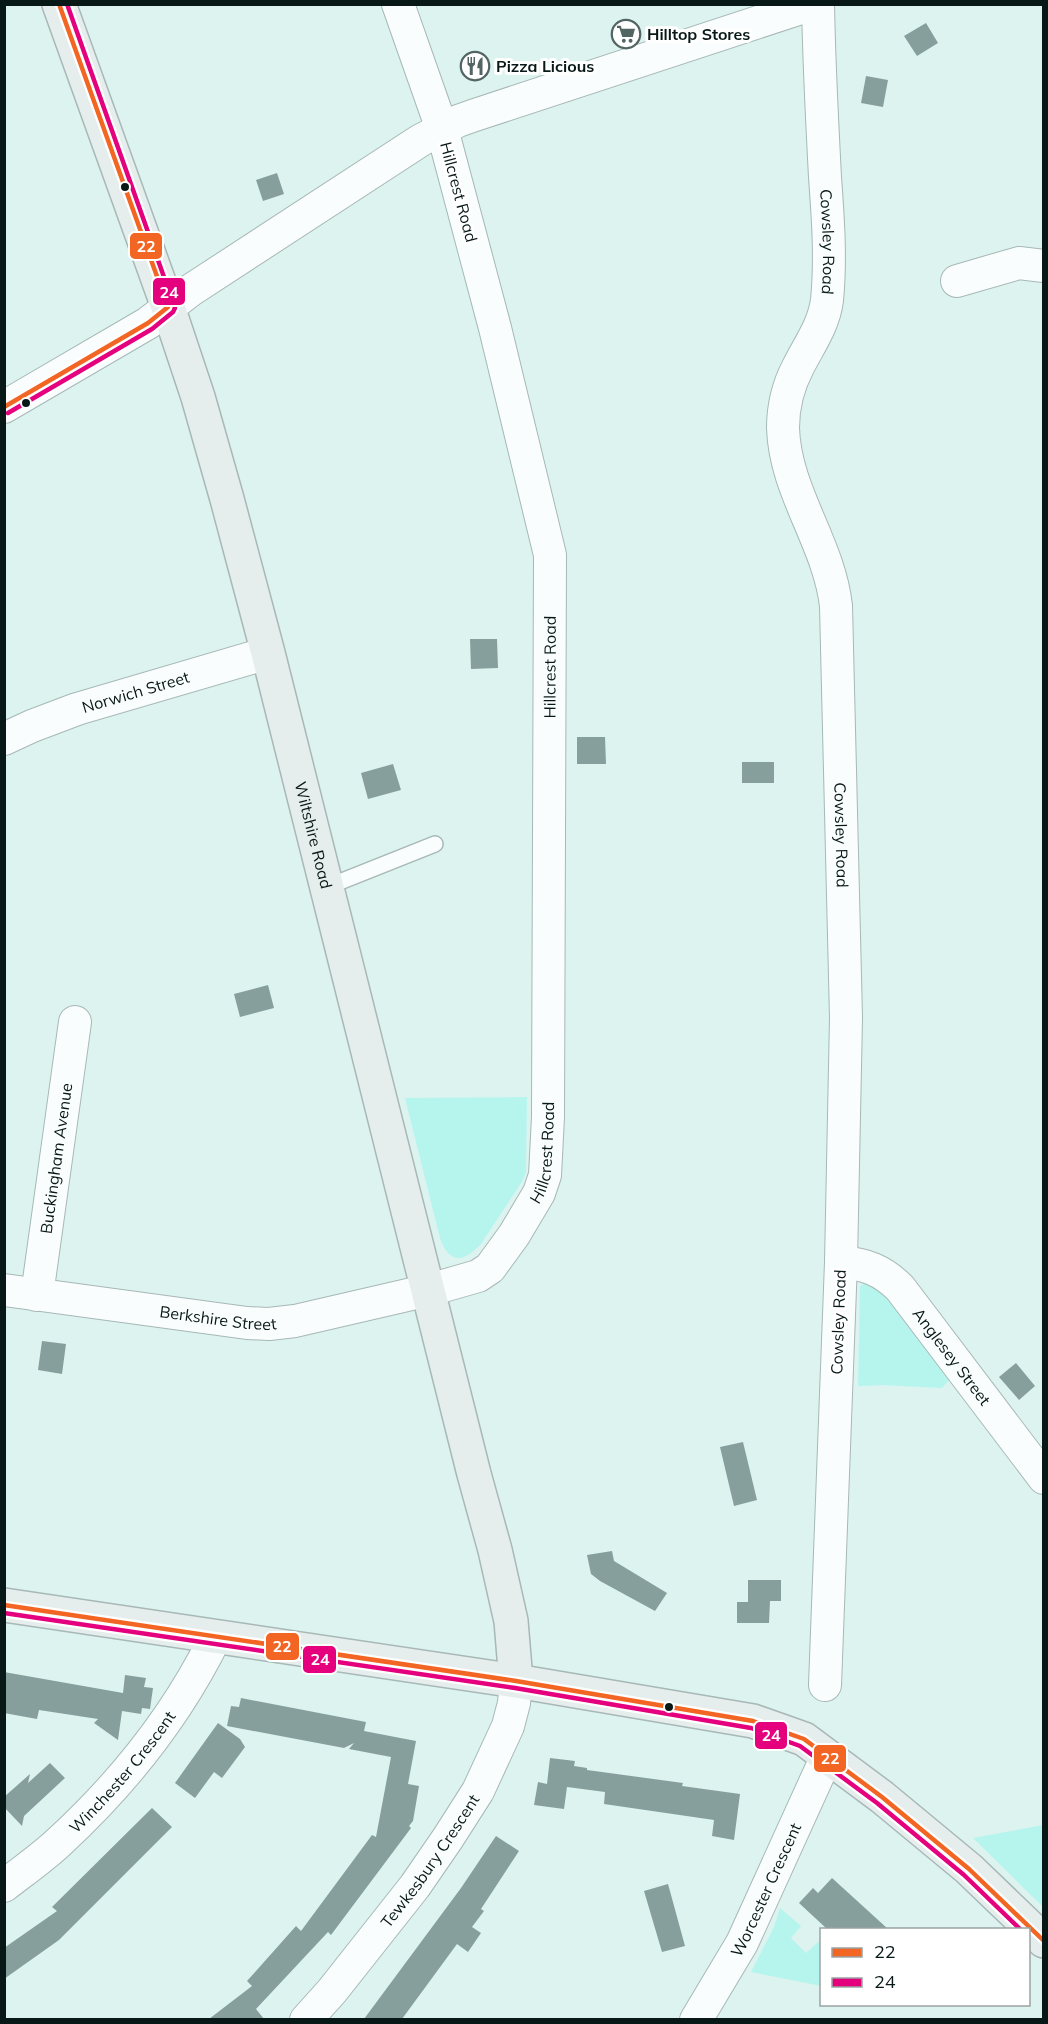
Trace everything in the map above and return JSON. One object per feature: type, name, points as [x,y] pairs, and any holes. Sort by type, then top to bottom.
[{"type":"street","name":"Wiltshire Road","points":[[58,4],[168,307],[198,398],[227,499],[495,1550],[511,1621],[516,1681]]},
{"type":"street","name":"Hillcrest Road","points":[[398,4],[442,129],[495,328],[550,555],[549,1105],[545,1175],[539,1193],[490,1269],[478,1276],[429,1290]]},
{"type":"street","points":[[4,407],[148,323],[168,307],[400,152],[442,129],[475,115],[813,4]]},
{"type":"street","name":"Cowsley Road","points":[[818,4],[829,242],[827,300],[821,323],[791,383],[785,401],[783,430],[790,476],[826,561],[836,606],[846,1018],[841,1262],[825,1685]]},
{"type":"street","points":[[957,281],[1019,263],[1044,266]]},
{"type":"street","name":"Norwich Street","points":[[4,739],[77,709],[268,653]]},
{"type":"street","name":"Buckingham Avenue","points":[[37,1295],[75,1022]]},
{"type":"street","name":"Anglesey Street","points":[[841,1262],[859,1263],[875,1269],[900,1288],[1044,1478]]},
{"type":"street","name":"Berkshire Street","points":[[4,1290],[213,1319],[269,1324],[295,1321],[429,1290]]},
{"type":"street","points":[[4,1605],[516,1681],[753,1721],[778,1728],[804,1739],[936,1840],[1002,1898],[1044,1941]]},
{"type":"street","name":"Winchester Crescent","points":[[4,1886],[58,1844],[119,1780],[182,1698],[194,1680],[215,1638]]},
{"type":"street","name":"Tewkesbury Crescent","points":[[306,2019],[339,1982],[415,1886],[472,1801],[508,1726],[514,1703],[516,1681]]},
{"type":"street","name":"Worcester Crescent","points":[[696,2019],[742,1943],[827,1756]]},
{"type":"lane","points":[[327,887],[435,844]]},
{"type":"shaded area","points":[[527,1097],[526,1172],[523,1180],[481,1244],[468,1255],[457,1258],[452,1256],[440,1238],[405,1098]]},
{"type":"shaded area","points":[[865,1283],[877,1285],[951,1378],[942,1388],[858,1386],[860,1286]]},
{"type":"shaded area","points":[[1044,1825],[1043,1907],[973,1838]]},
{"type":"shaded area","points":[[780,1908],[801,1926],[791,1938],[806,1953],[818,1942],[820,1944],[820,1986],[751,1972],[774,1927]]},
{"type":"building","points":[[926,23],[938,43],[917,56],[904,36]]},
{"type":"building","points":[[866,76],[888,80],[883,107],[861,103]]},
{"type":"building","points":[[277,173],[284,194],[263,201],[256,180]]},
{"type":"building","points":[[470,639],[497,639],[498,668],[471,669]]},
{"type":"building","points":[[577,737],[605,737],[606,764],[577,764]]},
{"type":"building","points":[[742,762],[774,762],[774,783],[742,783]]},
{"type":"building","points":[[393,764],[401,790],[368,799],[361,773]]},
{"type":"building","points":[[268,985],[274,1008],[240,1017],[234,994]]},
{"type":"building","points":[[42,1341],[66,1344],[62,1374],[38,1370]]},
{"type":"building","points":[[1016,1363],[1035,1386],[1019,1400],[999,1377]]},
{"type":"building","points":[[743,1442],[757,1500],[734,1506],[720,1447]]},
{"type":"building","points":[[612,1551],[614,1561],[667,1593],[655,1611],[591,1574],[587,1555]]},
{"type":"building","points":[[748,1580],[781,1580],[781,1601],[770,1601],[769,1623],[737,1623],[737,1602],[748,1602]]},
{"type":"building","points":[[4,1672],[123,1693],[125,1675],[146,1678],[144,1687],[153,1688],[150,1709],[142,1708],[141,1714],[122,1711],[118,1740],[94,1723],[98,1719],[39,1710],[37,1719],[4,1713]]},
{"type":"building","points":[[241,1698],[366,1722],[364,1731],[416,1741],[408,1784],[419,1786],[413,1821],[409,1826],[411,1828],[331,1935],[328,1932],[256,2009],[264,2019],[209,2019],[252,1986],[247,1981],[296,1926],[301,1931],[372,1835],[376,1837],[391,1757],[349,1749],[354,1743],[344,1748],[227,1726],[231,1706],[239,1707]]},
{"type":"building","points":[[218,1723],[240,1739],[245,1747],[222,1778],[214,1772],[195,1798],[175,1783]]},
{"type":"building","points":[[550,1758],[575,1761],[574,1766],[587,1768],[587,1770],[683,1783],[682,1786],[740,1794],[734,1840],[712,1836],[714,1820],[604,1804],[605,1792],[567,1787],[564,1809],[534,1805],[538,1782],[547,1784]]},
{"type":"building","points":[[50,1763],[65,1778],[24,1816],[22,1826],[4,1807],[4,1797],[30,1774],[28,1783]]},
{"type":"building","points":[[152,1808],[172,1827],[59,1940],[4,1979],[4,1948],[57,1911],[52,1907]]},
{"type":"building","points":[[496,1836],[519,1851],[481,1909],[484,1911],[472,1927],[481,1933],[468,1952],[457,1944],[402,2019],[364,2019],[461,1888]]},
{"type":"building","points":[[832,1878],[887,1928],[826,1928],[799,1903],[813,1888],[818,1893]]},
{"type":"building","points":[[668,1884],[685,1946],[662,1952],[644,1891]]},
{"type":"transit line","name":"22","points":[[4,407],[148,323],[168,307],[59,4]]},
{"type":"transit line","name":"24","points":[[8,413],[152,329],[175,308],[67,4]]},
{"type":"transit line","name":"22","points":[[4,1605],[516,1681],[753,1721],[804,1739],[882,1797],[969,1869],[1044,1941]]},
{"type":"transit line","name":"24","points":[[4,1613],[515,1688],[751,1728],[800,1746],[877,1803],[964,1875],[1019,1928]]},
{"type":"place","name":"Hilltop Stores","points":[[626,34]]},
{"type":"place","name":"Pizza Licious","points":[[475,66]]}]
